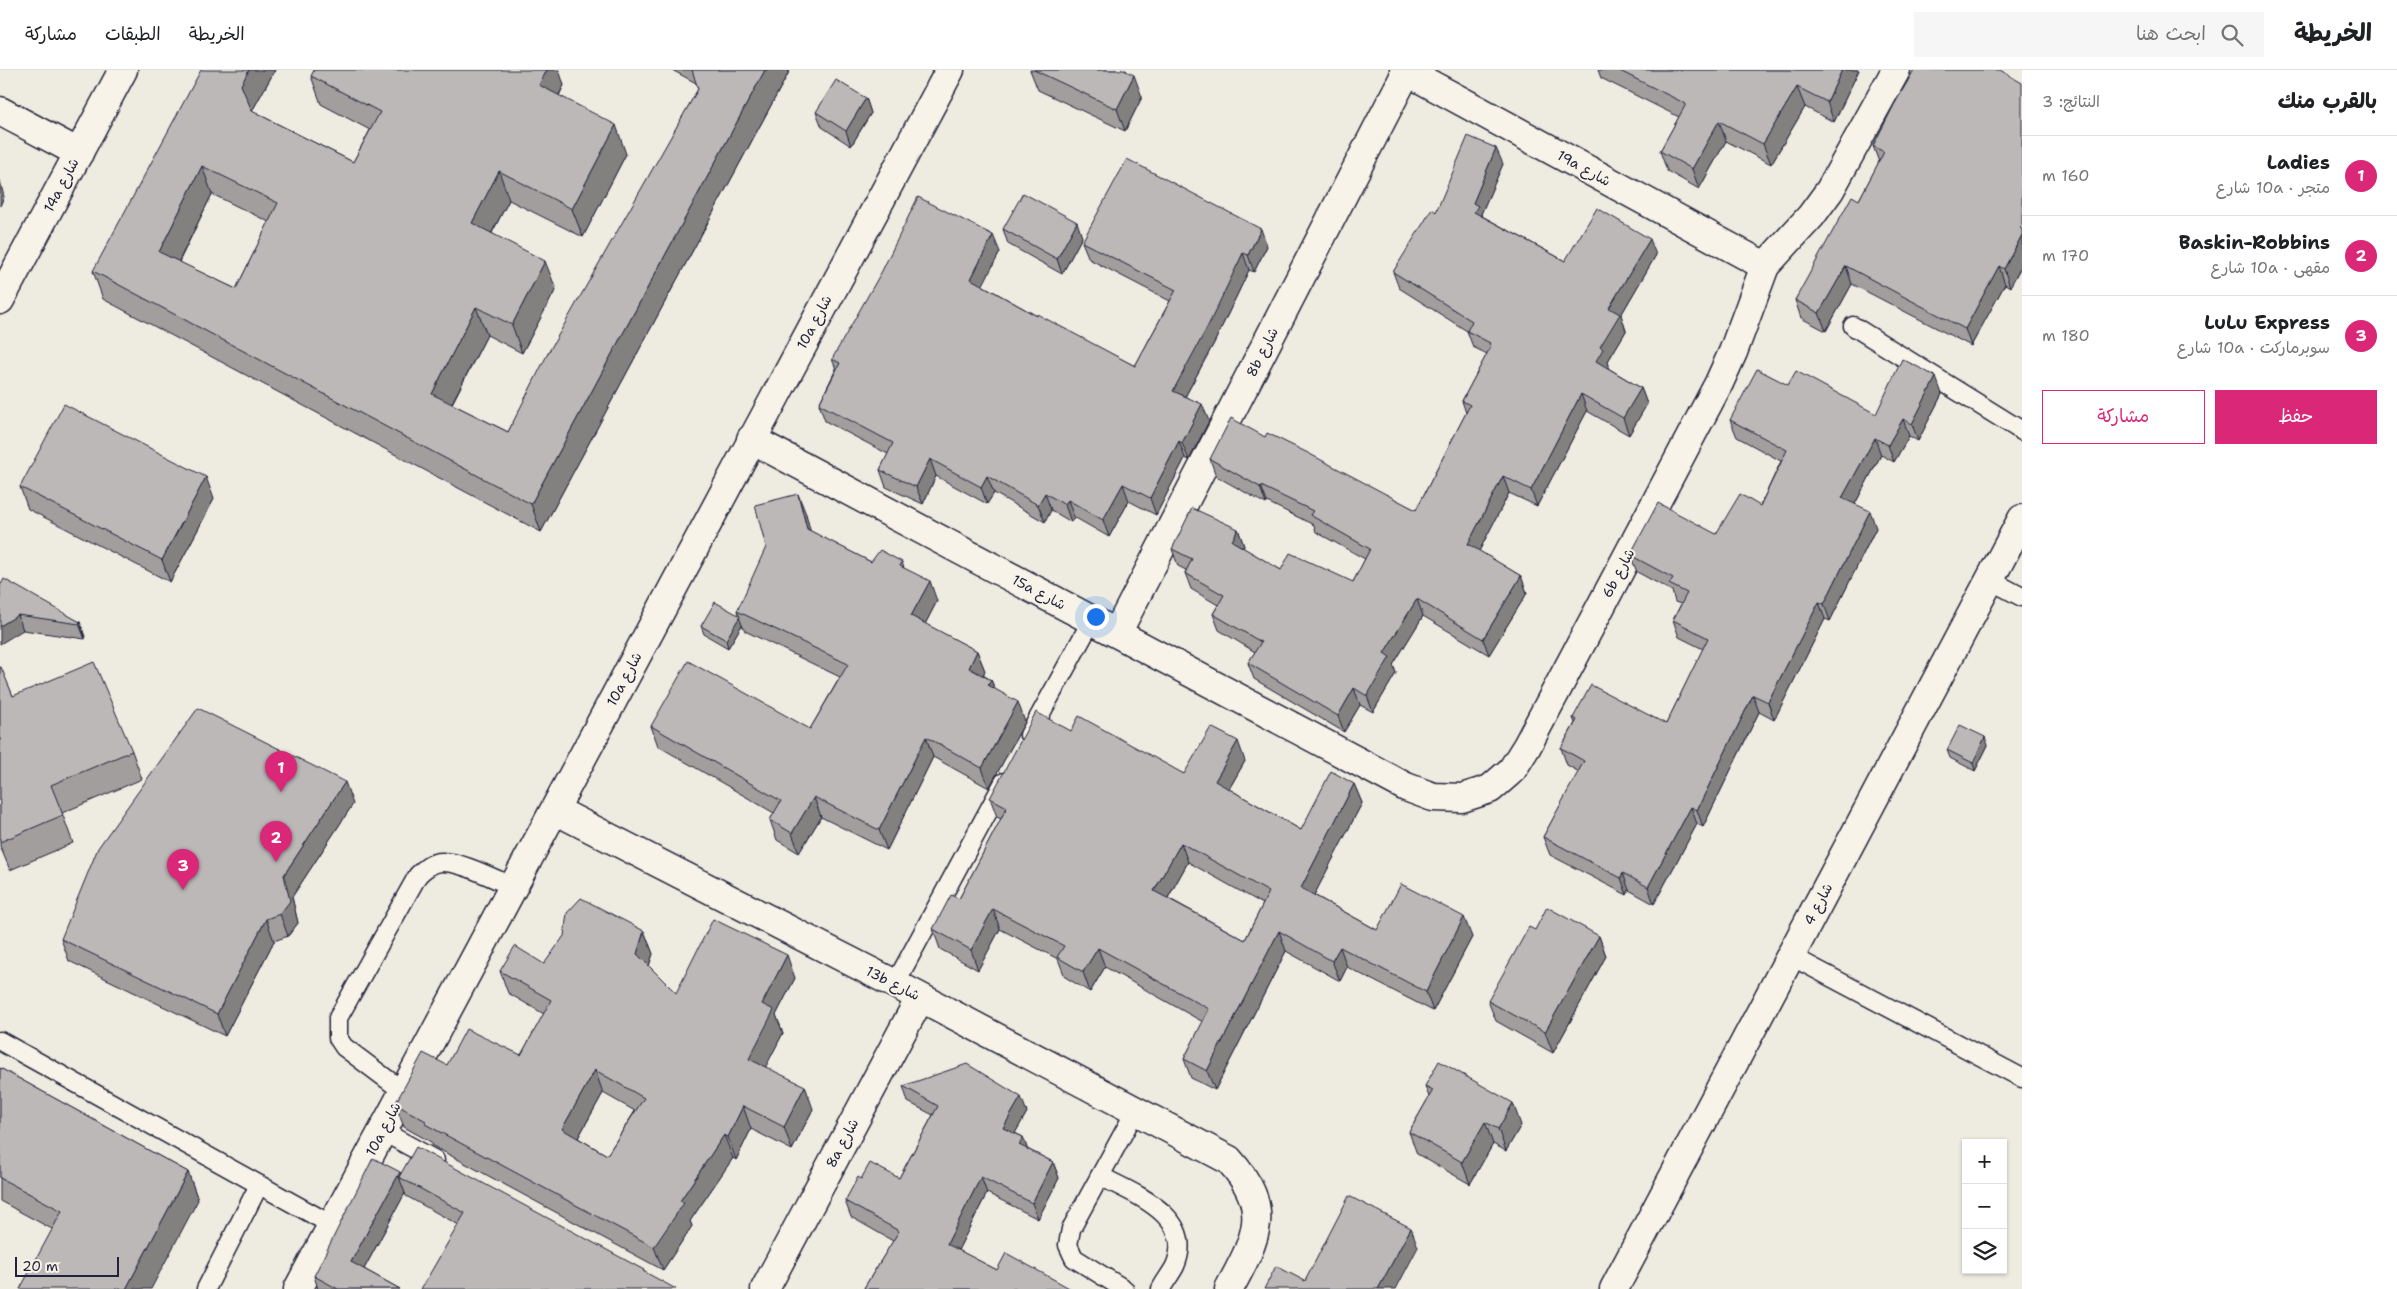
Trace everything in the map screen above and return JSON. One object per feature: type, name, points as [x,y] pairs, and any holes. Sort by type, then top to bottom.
[{"type":"street","name":"14a شارع","points":[[0,300],[123,70]]},
{"type":"street","name":"10a شارع","points":[[298,1289],[950,70]]},
{"type":"street","points":[[1765,266],[1811,216],[1830,190],[1896,70]]},
{"type":"street","name":"19a شارع","points":[[1405,71],[1765,266]]},
{"type":"street","name":"8b شارع","points":[[1117,633],[1405,71]]},
{"type":"street","points":[[0,111],[79,153]]},
{"type":"street","name":"6b شارع","points":[[1406,787],[1433,797],[1462,798],[1490,789],[1512,770],[1719,383],[1733,352],[1765,266]]},
{"type":"street","name":"15a شارع","points":[[751,439],[1406,787]]},
{"type":"street","name":"شارع 4","points":[[1614,1289],[2022,519]]},
{"type":"street","name":"13b شارع","points":[[555,810],[895,984],[1229,1160],[1246,1178],[1255,1201],[1256,1226],[1250,1250],[1229,1289]]},
{"type":"street","name":"8a شارع","points":[[765,1289],[920,998]]},
{"type":"lane","points":[[1853,326],[2022,431]]},
{"type":"lane","points":[[1990,580],[2022,597]]},
{"type":"lane","points":[[1021,750],[1092,620]]},
{"type":"lane","points":[[895,984],[1012,768]]},
{"type":"lane","points":[[404,1092],[344,1047],[338,1038],[338,1018],[418,875],[428,866],[441,862],[454,863],[514,887]]},
{"type":"lane","points":[[1791,956],[2022,1078]]},
{"type":"lane","points":[[0,1041],[332,1225]]},
{"type":"lane","points":[[1124,1289],[1074,1258],[1068,1245],[1071,1229],[1136,1110]]},
{"type":"lane","points":[[382,1131],[451,1168]]},
{"type":"lane","points":[[1100,1176],[1160,1208],[1170,1220],[1176,1232],[1179,1250],[1175,1265],[1161,1289]]},
{"type":"lane","points":[[206,1289],[259,1185]]},
{"type":"building","points":[[201,70],[249,70],[241,85],[252,111],[353,162],[380,112],[311,76],[314,70],[547,70],[539,85],[616,125],[572,209],[499,171],[472,223],[545,261],[512,325],[476,307],[432,394],[508,432],[547,355],[698,89],[692,70],[765,70],[531,504],[93,271]],"holes":[[[202,166],[278,203],[236,289],[159,252]]]},
{"type":"building","points":[[1034,70],[1124,70],[1134,75],[1117,109]]},
{"type":"building","points":[[1618,70],[1842,70],[1827,102],[1797,87],[1763,144],[1719,121],[1692,169],[1660,151],[1686,104]]},
{"type":"building","points":[[1914,70],[2000,70],[2022,83],[2022,225],[2020,228],[2022,229],[2022,235],[2004,269],[1999,266],[1965,329],[1846,266],[1819,313],[1795,300],[1852,196],[1859,200],[1884,152],[1873,146]]},
{"type":"building","points":[[836,80],[866,98],[846,131],[816,112]]},
{"type":"building","points":[[1468,136],[1496,148],[1473,203],[1478,206],[1474,212],[1565,261],[1597,208],[1650,239],[1609,308],[1620,314],[1600,347],[1603,349],[1596,361],[1641,388],[1623,418],[1581,394],[1531,490],[1503,476],[1468,544],[1521,576],[1483,639],[1417,599],[1384,653],[1390,657],[1367,696],[1354,688],[1338,716],[1248,663],[1261,642],[1213,614],[1224,595],[1185,573],[1192,559],[1172,549],[1192,508],[1238,529],[1232,541],[1281,570],[1290,553],[1353,582],[1370,549],[1310,515],[1313,511],[1260,487],[1210,459],[1231,418],[1265,437],[1267,433],[1306,452],[1416,510],[1470,405],[1462,401],[1491,346],[1490,343],[1467,331],[1472,321],[1393,272],[1432,209],[1436,212]]},
{"type":"building","points":[[1127,159],[1261,229],[1248,255],[1243,253],[1208,326],[1173,391],[1202,404],[1182,443],[1179,441],[1150,498],[1123,484],[1103,520],[1068,500],[1065,505],[1045,493],[1038,505],[987,476],[981,487],[930,459],[916,487],[880,470],[893,443],[819,404],[840,363],[832,359],[882,271],[918,197],[993,235],[971,279],[1037,316],[1037,314],[1135,366],[1176,290],[1082,242]]},
{"type":"building","points":[[1023,193],[1077,222],[1057,259],[1003,229]]},
{"type":"building","points":[[1902,359],[1936,377],[1912,424],[1903,419],[1888,445],[1875,438],[1842,498],[1870,511],[1824,604],[1819,602],[1768,702],[1753,695],[1697,810],[1691,807],[1648,887],[1623,873],[1621,878],[1543,837],[1584,761],[1561,748],[1577,720],[1573,718],[1591,685],[1666,724],[1708,638],[1673,620],[1687,593],[1669,584],[1673,578],[1630,555],[1658,503],[1716,534],[1740,494],[1760,506],[1787,450],[1730,420],[1757,369],[1788,385],[1796,371],[1876,414]]},
{"type":"building","points":[[64,404],[206,477],[162,560],[20,487]]},
{"type":"building","points":[[798,494],[807,529],[871,562],[880,550],[902,562],[900,566],[930,581],[911,616],[977,651],[969,668],[991,680],[988,685],[1018,702],[982,768],[926,737],[879,830],[814,797],[792,833],[770,820],[781,801],[651,726],[688,661],[810,729],[848,664],[737,611],[766,547],[755,505]]},
{"type":"building","points":[[4,579],[80,622],[79,624],[18,615],[0,626],[0,586]]},
{"type":"building","points":[[715,602],[740,616],[726,640],[701,626]]},
{"type":"building","points":[[94,662],[132,751],[51,785],[63,815],[0,842],[0,667],[13,696]]},
{"type":"building","points":[[198,708],[345,782],[284,875],[290,901],[280,914],[266,919],[217,1014],[61,939],[98,848]]},
{"type":"building","points":[[1036,712],[1071,731],[1079,716],[1184,774],[1211,727],[1238,741],[1215,781],[1301,830],[1331,771],[1354,784],[1301,888],[1377,930],[1401,884],[1464,917],[1426,992],[1340,947],[1332,961],[1279,931],[1207,1071],[1184,1059],[1209,1009],[1098,948],[1083,972],[1057,957],[1064,946],[993,909],[971,950],[933,929],[951,895],[959,899],[1007,807],[990,798]],"holes":[[[1181,843],[1269,892],[1245,940],[1154,891]]]},
{"type":"building","points":[[1960,725],[1985,737],[1973,763],[1947,750]]},
{"type":"building","points":[[581,898],[644,931],[637,954],[676,993],[713,919],[787,955],[762,1004],[774,1010],[749,1059],[805,1086],[784,1127],[743,1106],[728,1137],[724,1135],[680,1201],[684,1203],[654,1247],[425,1124],[426,1121],[395,1104],[423,1053],[447,1065],[466,1029],[521,1055],[551,1000],[500,971],[515,946],[544,964],[564,936],[567,913]],"holes":[[[595,1070],[644,1098],[607,1155],[562,1129]]]},
{"type":"building","points":[[1547,907],[1599,936],[1545,1032],[1488,1001],[1529,927],[1535,930]]},
{"type":"building","points":[[1439,1061],[1513,1103],[1498,1129],[1485,1122],[1462,1162],[1409,1132],[1433,1090],[1425,1086]]},
{"type":"building","points":[[967,1064],[1021,1097],[1003,1128],[1023,1137],[1019,1145],[1053,1162],[1032,1203],[981,1177],[947,1244],[997,1270],[1006,1253],[1071,1289],[864,1288],[899,1231],[845,1201],[858,1177],[861,1179],[870,1163],[899,1178],[938,1106],[903,1086]]},
{"type":"building","points":[[0,1068],[188,1172],[126,1289],[20,1289],[62,1211],[0,1178]]},
{"type":"building","points":[[416,1147],[676,1289],[421,1289],[465,1213],[399,1177]]},
{"type":"building","points":[[373,1158],[400,1172],[351,1262],[400,1289],[338,1289],[314,1276]]},
{"type":"building","points":[[1349,1196],[1411,1228],[1378,1289],[1264,1289],[1276,1266],[1305,1281]]},
{"type":"place","name":"Ladies","points":[[281,792]]},
{"type":"place","name":"Baskin-Robbins","points":[[276,862]]},
{"type":"place","name":"LuLu Express","points":[[183,890]]}]
